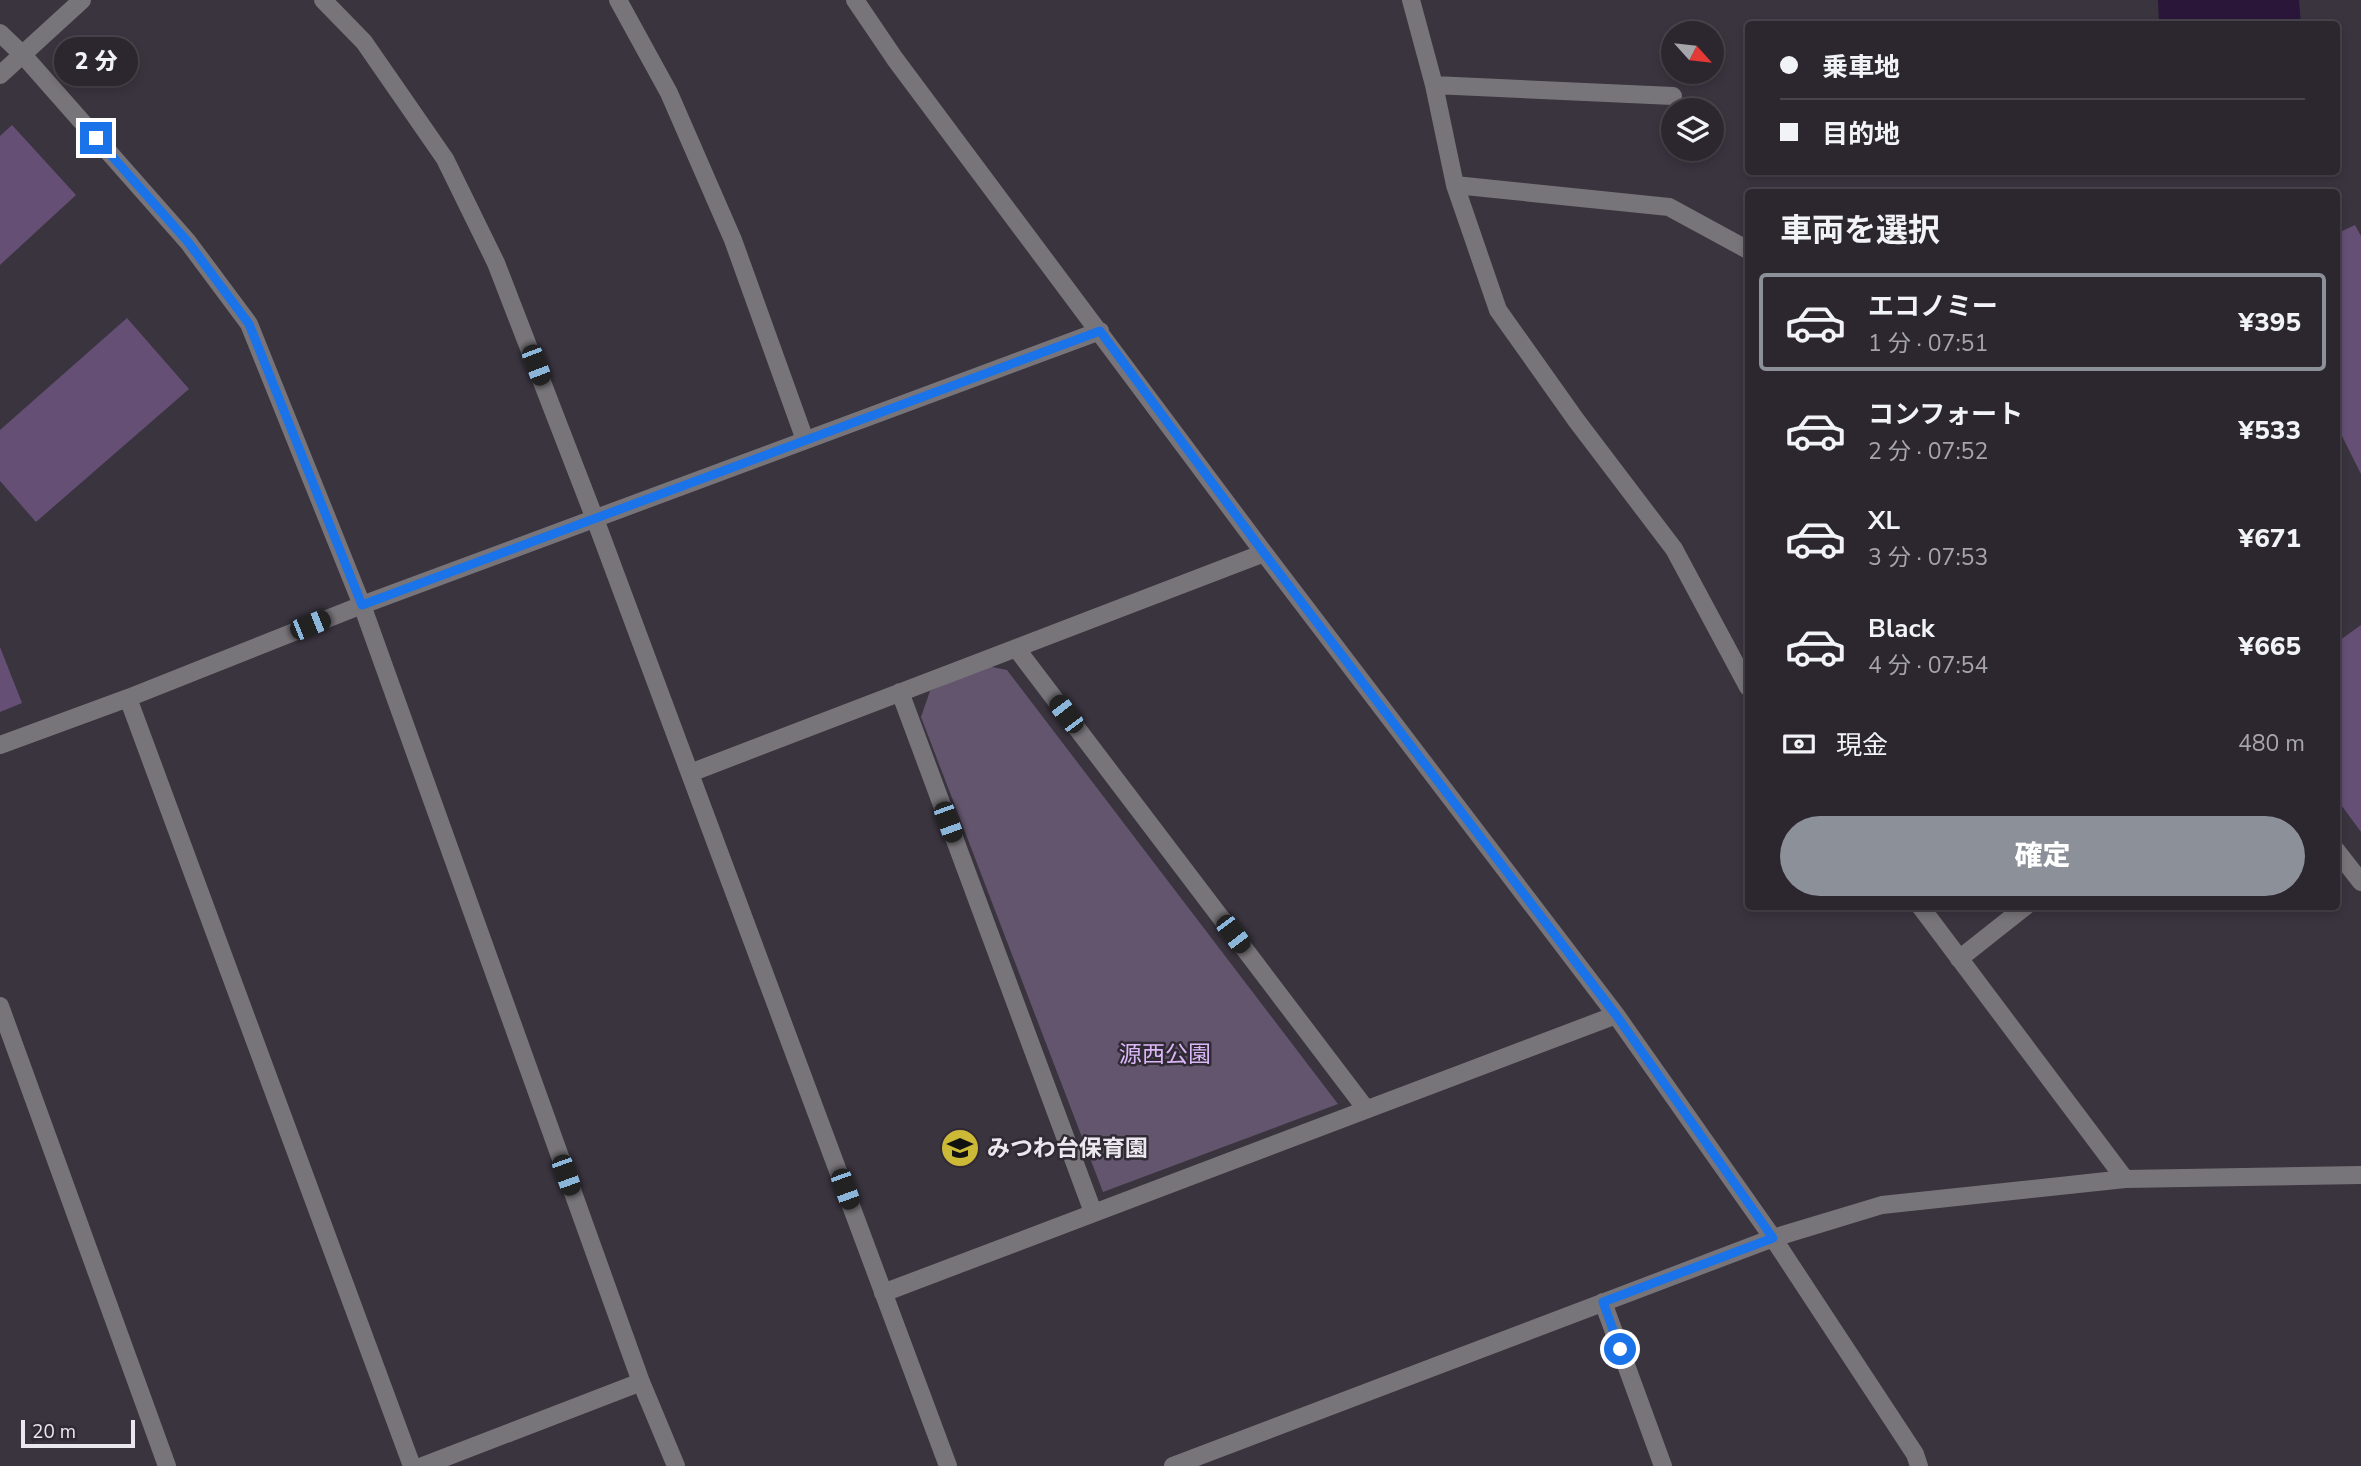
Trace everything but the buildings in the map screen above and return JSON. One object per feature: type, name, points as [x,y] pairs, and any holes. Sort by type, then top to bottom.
[{"type":"street","points":[[0,75],[82,0]]},
{"type":"street","points":[[323,0],[364,42],[445,159],[496,262],[595,519],[948,1466]]},
{"type":"street","points":[[618,0],[669,93],[733,240],[805,440]]},
{"type":"street","points":[[855,0],[895,59],[1264,553],[1616,1015],[1773,1238],[1915,1454],[1919,1466]]},
{"type":"street","points":[[1411,0],[1434,85],[1455,185],[1498,310],[1576,420],[1674,549],[1743,663]]},
{"type":"street","points":[[0,33],[23,55],[188,242],[249,324],[362,605],[641,1382],[676,1466]]},
{"type":"street","points":[[1434,85],[1672,96]]},
{"type":"street","points":[[1455,185],[1669,207],[1745,248]]},
{"type":"street","points":[[0,745],[128,698],[362,605],[1100,331]]},
{"type":"street","points":[[690,773],[1264,553]]},
{"type":"street","points":[[1016,648],[1366,1110]]},
{"type":"street","points":[[900,692],[1093,1212]]},
{"type":"street","points":[[128,698],[412,1466]]},
{"type":"street","points":[[2340,855],[2361,881]]},
{"type":"street","points":[[1923,910],[2125,1179]]},
{"type":"street","points":[[1959,959],[2021,910]]},
{"type":"street","points":[[0,1006],[167,1466]]},
{"type":"street","points":[[883,1293],[1616,1015]]},
{"type":"street","points":[[1173,1466],[1773,1238],[1882,1205],[2125,1179],[2361,1175]]},
{"type":"street","points":[[1603,1302],[1663,1466]]},
{"type":"street","points":[[423,1466],[641,1382]]},
{"type":"green space","name":"源西公園","points":[[987,666],[1007,670],[1338,1104],[1103,1192],[921,717],[930,691]]},
{"type":"shaded area","points":[[2158,0],[2299,0],[2301,21],[2159,21]]},
{"type":"place","name":"みつわ台保育園","points":[[960,1148]]},
{"type":"route","points":[[96,138],[188,242],[249,324],[362,605],[1100,331],[1264,553],[1616,1015],[1773,1238],[1603,1302],[1620,1349]]}]
